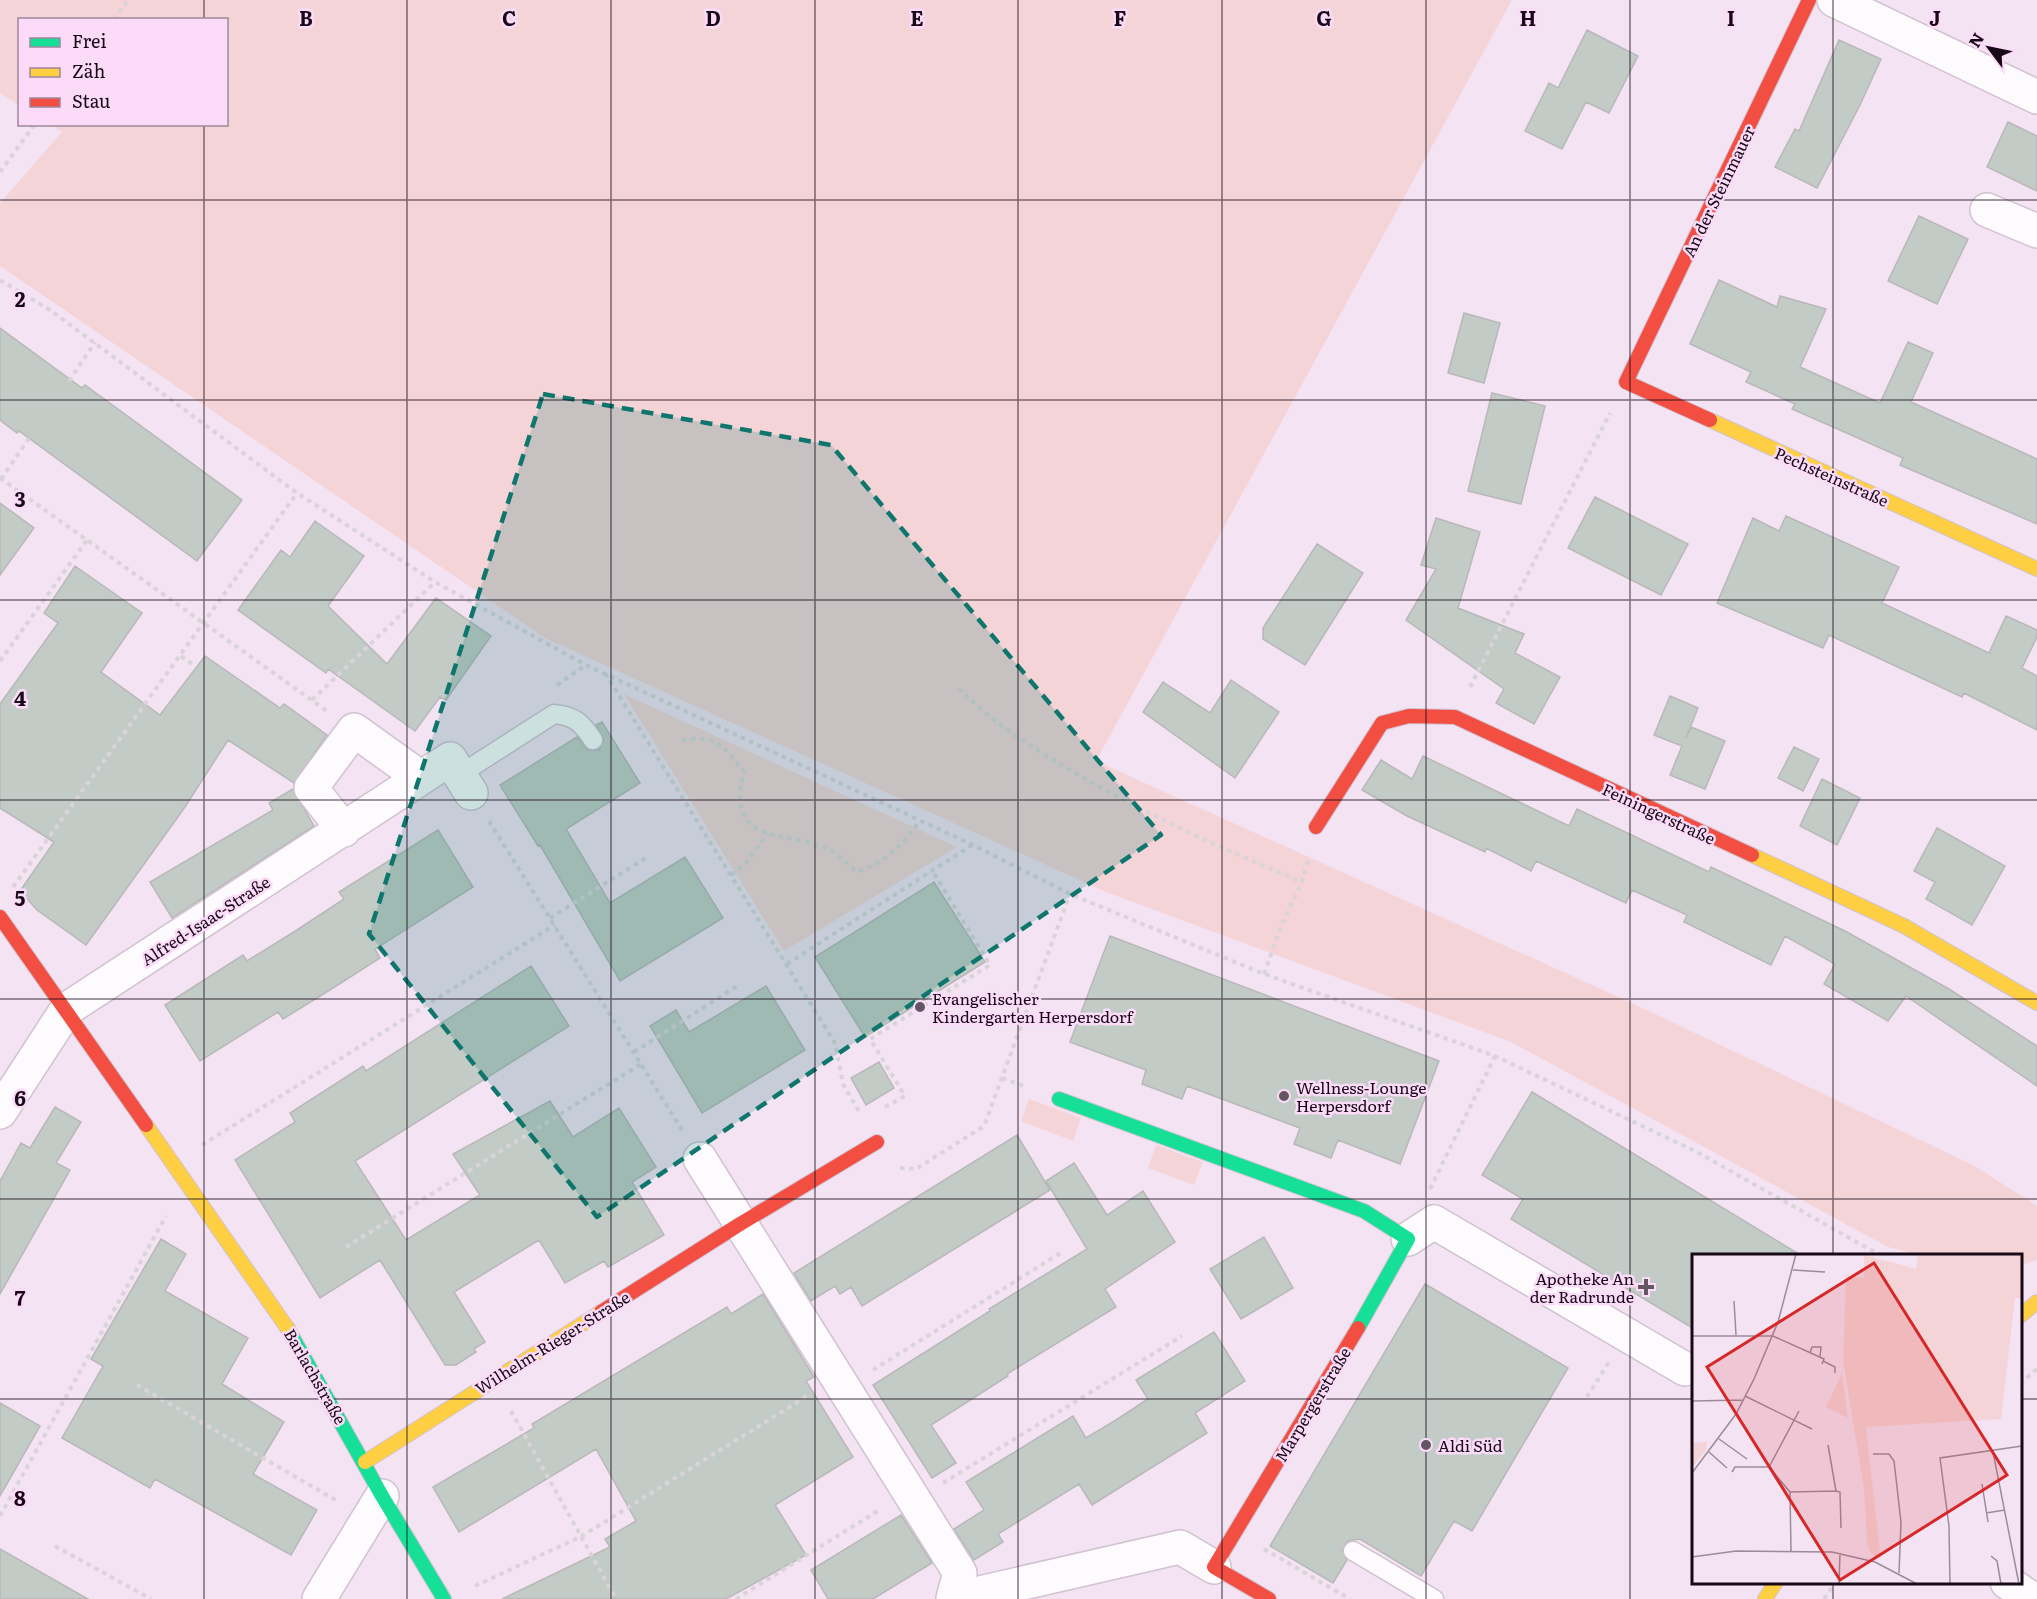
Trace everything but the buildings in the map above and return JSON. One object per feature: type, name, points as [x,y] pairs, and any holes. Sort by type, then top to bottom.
[{"type":"street","name":"An der Steinmauer","points":[[1626,382],[1809,0]]},
{"type":"street","points":[[1834,0],[2037,97]]},
{"type":"street","points":[[1987,210],[2037,231]]},
{"type":"street","name":"Pechsteinstraße","points":[[1626,382],[2037,569]]},
{"type":"street","name":"Feiningerstraße","points":[[1316,827],[1382,723],[1409,716],[1455,717],[1904,926],[2037,1003]]},
{"type":"street","points":[[344,830],[311,788],[354,730],[421,778]]},
{"type":"street","name":"Alfred-Isaac-Straße","points":[[67,1010],[450,759],[465,784]]},
{"type":"street","name":"Barlachstraße","points":[[0,917],[287,1326],[365,1462],[376,1507],[444,1599]]},
{"type":"street","points":[[0,1112],[67,1010]]},
{"type":"street","points":[[1059,1099],[1364,1211],[1408,1239]]},
{"type":"street","name":"Wilhelm-Rieger-Straße","points":[[365,1462],[741,1224],[878,1142]]},
{"type":"street","points":[[700,1159],[960,1573],[953,1599],[1180,1547],[1269,1599]]},
{"type":"street","name":"Marpergerstraße","points":[[1214,1567],[1408,1239],[1434,1222],[1685,1369]]},
{"type":"street","points":[[2022,1314],[2037,1302]]},
{"type":"street","points":[[319,1599],[376,1507]]},
{"type":"street","points":[[1765,1599],[1775,1584]]},
{"type":"street","points":[[2010,1584],[2032,1599]]},
{"type":"lane","points":[[465,784],[554,714],[572,715],[593,740]]},
{"type":"lane","points":[[1353,1551],[1434,1599]]},
{"type":"path","points":[[115,18],[128,0]]},
{"type":"path","points":[[0,172],[34,126]]},
{"type":"path","points":[[0,280],[50,310],[95,342],[297,493],[435,582],[586,665],[973,845],[1070,894],[1264,974],[1495,1056],[1695,1151],[1880,1254]]},
{"type":"path","points":[[69,381],[95,342]]},
{"type":"path","points":[[1455,717],[1626,382]]},
{"type":"path","points":[[30,437],[0,479],[354,730]]},
{"type":"path","points":[[22,875],[297,493]]},
{"type":"path","points":[[0,661],[87,540]]},
{"type":"path","points":[[312,700],[435,582]]},
{"type":"path","points":[[181,656],[196,668]]},
{"type":"path","points":[[605,672],[836,1043],[843,1084],[893,1167],[916,1169],[984,1126],[1070,894]]},
{"type":"path","points":[[959,688],[980,711],[1014,736],[1102,789],[1204,841],[1302,882]]},
{"type":"path","points":[[682,740],[699,737],[717,741],[744,772],[738,793],[743,813],[753,828],[834,852],[858,872],[890,856],[906,841],[920,820]]},
{"type":"path","points":[[465,784],[700,1159]]},
{"type":"path","points":[[1264,974],[1281,926],[1302,882],[1316,827]]},
{"type":"path","points":[[731,875],[746,862],[768,833]]},
{"type":"path","points":[[787,964],[973,845]]},
{"type":"path","points":[[550,918],[649,856]]},
{"type":"path","points":[[864,1120],[905,1096],[870,1039],[990,965],[932,870]]},
{"type":"path","points":[[173,1163],[555,925]]},
{"type":"path","points":[[634,1052],[737,986]]},
{"type":"path","points":[[1408,1239],[1495,1056]]},
{"type":"path","points":[[346,1247],[641,1064]]},
{"type":"path","points":[[0,1516],[186,1182]]},
{"type":"path","points":[[468,1589],[582,1536],[1062,1252]]},
{"type":"path","points":[[736,1599],[1182,1336]]},
{"type":"path","points":[[2022,1382],[2037,1369]]},
{"type":"path","points":[[493,1380],[616,1599]]},
{"type":"path","points":[[137,1385],[376,1507]]},
{"type":"path","points":[[55,1546],[150,1599]]},
{"type":"path","points":[[1264,1549],[1350,1599]]},
{"type":"path","points":[[1824,1599],[1835,1584]]},
{"type":"highlighted area","points":[[543,394],[831,445],[1161,835],[597,1217],[369,934]]},
{"type":"shaded area","points":[[0,0],[1512,0],[1096,761],[1634,1004],[1973,1165],[2037,1206],[2037,1260],[2022,1265],[2022,1254],[1916,1254],[1888,1247],[1511,1042],[1106,892],[545,638],[0,266],[0,203],[62,132],[53,126],[228,126],[228,18],[18,18],[18,104],[0,93]]},
{"type":"shaded area","points":[[624,694],[957,847],[784,951]]},
{"type":"shaded area","points":[[1029,1099],[1081,1118],[1073,1141],[1021,1121]]},
{"type":"shaded area","points":[[1156,1145],[1203,1162],[1194,1185],[1148,1168]]},
{"type":"traffic: fast","points":[[1059,1099],[1364,1211],[1408,1239],[1358,1328]]},
{"type":"traffic: fast","points":[[288,1329],[382,1496],[444,1599]]},
{"type":"traffic: slow","points":[[1710,420],[2037,569]]},
{"type":"traffic: slow","points":[[1752,855],[1904,926],[2037,1003]]},
{"type":"traffic: slow","points":[[146,1125],[288,1329]]},
{"type":"traffic: slow","points":[[2022,1314],[2037,1302]]},
{"type":"traffic: slow","points":[[365,1462],[601,1312]]},
{"type":"traffic: slow","points":[[1765,1599],[1775,1584]]},
{"type":"traffic: jam","points":[[1710,420],[1626,382],[1809,0]]},
{"type":"traffic: jam","points":[[1316,827],[1382,723],[1409,716],[1455,717],[1752,855]]},
{"type":"traffic: jam","points":[[0,917],[146,1125]]},
{"type":"traffic: jam","points":[[601,1312],[740,1224],[877,1142]]},
{"type":"traffic: jam","points":[[1269,1599],[1214,1567],[1358,1328]]},
{"type":"place","name":"Evangelischer Kindergarten Herpersdorf","points":[[920,1007]]},
{"type":"place","name":"Wellness-Lounge Herpersdorf","points":[[1284,1096]]},
{"type":"place","name":"Apotheke An der Radrunde","points":[[1646,1287]]},
{"type":"place","name":"Aldi Süd","points":[[1426,1445]]}]
